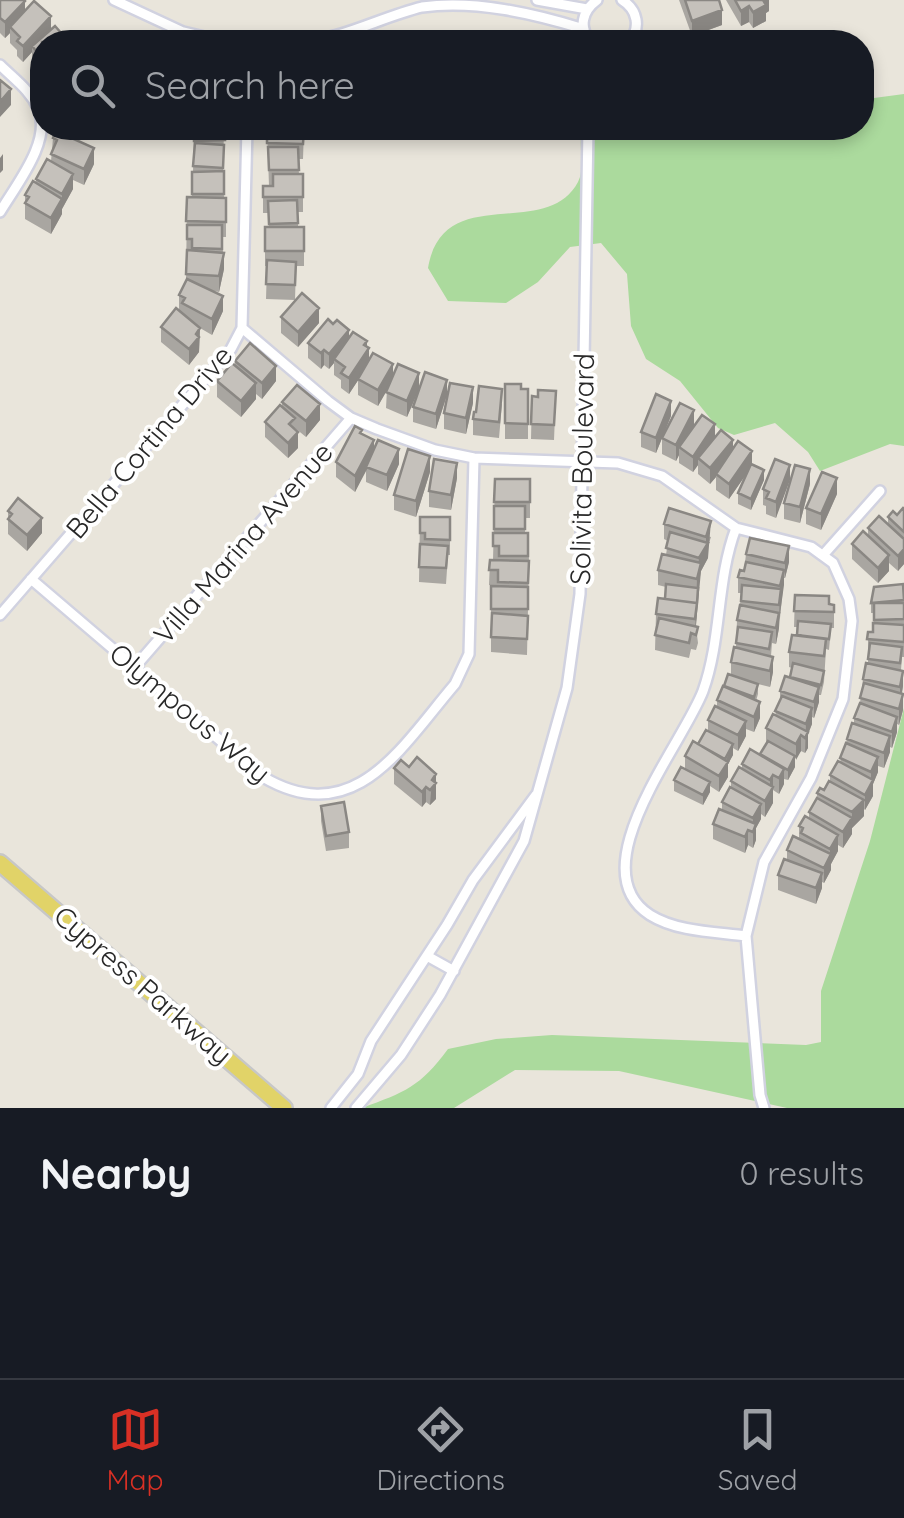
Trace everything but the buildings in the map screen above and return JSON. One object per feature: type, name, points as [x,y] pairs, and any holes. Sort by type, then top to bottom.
[{"type":"main road","name":"Cypress Parkway","points":[[0,863],[284,1108]]},
{"type":"street","points":[[114,0],[179,30]]},
{"type":"street","points":[[352,30],[426,6],[496,0]]},
{"type":"street","points":[[537,0],[587,9]]},
{"type":"street","points":[[484,3],[584,28],[584,14],[597,0]]},
{"type":"street","points":[[624,0],[634,11],[635,30]]},
{"type":"street","points":[[0,66],[30,94]]},
{"type":"street","points":[[0,212],[39,140]]},
{"type":"street","name":"Bella Cortina Drive","points":[[0,614],[231,348],[242,328],[247,140]]},
{"type":"street","name":"Solivita Boulevard","points":[[356,1108],[401,1055],[454,971],[524,841],[567,688],[580,594],[589,140]]},
{"type":"street","name":"Solivita Boulevard","points":[[590,146],[593,140]]},
{"type":"street","points":[[242,328],[351,418],[435,450],[474,458],[618,463],[662,476],[736,528],[795,542],[824,554],[841,576],[852,621],[843,699],[811,778],[764,862],[746,936],[764,1108]]},
{"type":"street","name":"Villa Marina Avenue","points":[[134,668],[351,418]]},
{"type":"street","name":"Olympous Way","points":[[31,579],[263,778],[298,794],[338,793],[380,772],[456,684],[464,668],[469,654],[474,458]]},
{"type":"street","points":[[824,554],[880,491]]},
{"type":"street","points":[[736,528],[726,556],[714,650],[703,690],[654,781],[624,851],[625,876],[636,900],[648,914],[672,925],[746,936]]},
{"type":"street","name":"Solivita Boulevard","points":[[331,1108],[358,1074],[371,1041],[473,880],[540,788]]},
{"type":"street","points":[[427,956],[454,971]]},
{"type":"green space","points":[[904,94],[904,446],[890,444],[820,471],[808,452],[775,423],[734,435],[718,428],[680,381],[646,359],[631,326],[627,274],[601,243],[570,247],[538,282],[506,303],[448,301],[428,268],[437,242],[453,226],[474,218],[543,208],[563,199],[580,176],[581,141],[874,140],[874,98]]},
{"type":"green space","points":[[904,708],[904,1108],[787,1108],[619,1071],[515,1070],[454,1108],[362,1108],[411,1087],[448,1049],[496,1039],[552,1035],[806,1045],[821,1042],[821,991],[870,841]]}]
